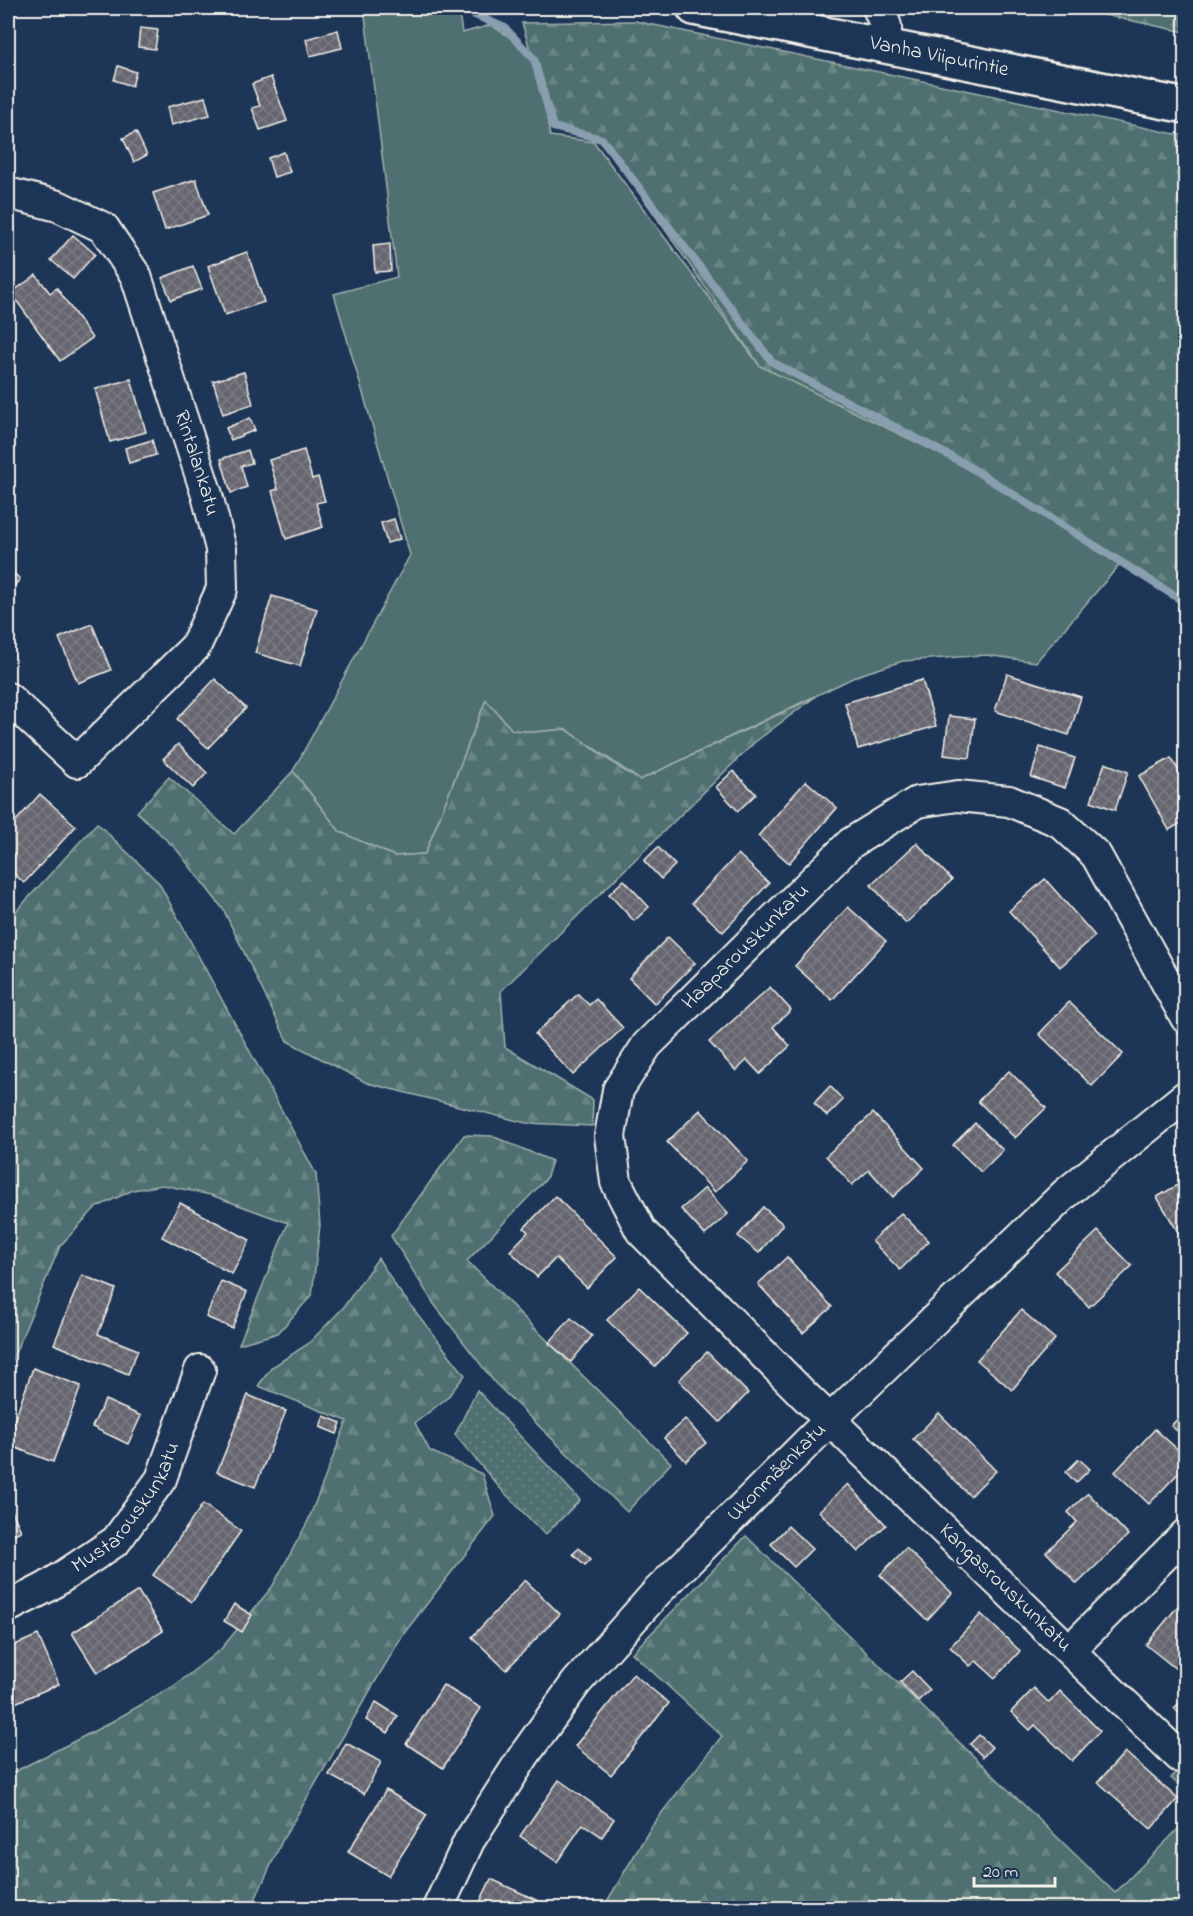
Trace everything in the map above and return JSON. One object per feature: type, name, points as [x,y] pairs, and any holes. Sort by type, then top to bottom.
[{"type":"street","name":"Vanha Viipurintie","points":[[694,8],[1185,106]]},
{"type":"street","points":[[878,8],[886,26],[886,46]]},
{"type":"street","name":"Rintalankatu","points":[[8,192],[58,206],[104,228],[136,276],[207,495],[221,549],[222,589],[195,646],[77,762],[8,698]]},
{"type":"street","name":"Haaparouskunkatu","points":[[831,1419],[804,1395],[641,1231],[616,1182],[610,1136],[618,1090],[647,1045],[851,843],[917,802],[958,796],[1009,801],[1060,822],[1096,855],[1185,1018]]},
{"type":"street","name":"Ukonmäenkatu","points":[[438,1908],[470,1841],[525,1754],[576,1683],[657,1592],[831,1419],[1065,1194],[1185,1096]]},
{"type":"street","name":"Mustarouskunkatu","points":[[8,1607],[47,1587],[116,1541],[161,1479],[200,1370]]},
{"type":"street","name":"Kangasrouskunkatu","points":[[831,1419],[1180,1757]]},
{"type":"street","points":[[1070,1650],[1185,1533]]},
{"type":"green space","points":[[364,8],[429,8],[459,13],[462,33],[491,25],[537,55],[550,136],[594,142],[760,366],[1044,499],[1121,563],[1036,662],[986,655],[903,661],[859,675],[640,780],[566,729],[534,732],[512,730],[486,700],[425,854],[394,856],[340,832],[293,771],[410,555],[334,294],[397,277]]},
{"type":"green space","points":[[1072,8],[1185,8],[1185,32]]},
{"type":"green space","points":[[635,21],[1185,136],[1185,600],[1121,563],[983,475],[760,366],[602,139],[553,127],[522,23]]},
{"type":"green space","points":[[815,697],[755,742],[501,991],[505,1047],[593,1100],[592,1126],[526,1123],[367,1083],[287,1041],[223,909],[177,850],[137,812],[169,777],[234,834],[293,771],[340,832],[394,856],[425,854],[486,700],[512,730],[534,732],[566,729],[640,780]]},
{"type":"green space","points":[[97,823],[159,883],[316,1174],[320,1225],[312,1295],[278,1333],[239,1344],[288,1223],[211,1195],[163,1185],[133,1190],[95,1208],[60,1246],[8,1370],[8,920]]},
{"type":"green space","points":[[464,1135],[492,1136],[552,1161],[546,1179],[467,1261],[671,1463],[627,1512],[495,1383],[434,1304],[391,1236]]},
{"type":"green space","points":[[378,1258],[397,1288],[465,1375],[447,1398],[415,1423],[430,1451],[482,1474],[495,1516],[402,1636],[283,1839],[251,1908],[8,1908],[8,1775],[104,1726],[174,1686],[221,1649],[272,1587],[308,1521],[347,1421],[258,1386],[272,1367],[308,1344],[343,1308]]},
{"type":"green space","points":[[477,1390],[580,1500],[545,1535],[499,1487],[455,1435]]},
{"type":"green space","points":[[746,1536],[1115,1893],[1185,1822],[1185,1908],[603,1908],[653,1824],[722,1736],[632,1653]]},
{"type":"green space","points":[[1185,1763],[1185,1791],[1171,1778]]},
{"type":"building","points":[[140,28],[158,30],[155,49],[138,47]]},
{"type":"building","points":[[338,30],[342,48],[310,56],[306,39]]},
{"type":"building","points":[[118,66],[136,72],[132,86],[114,80]]},
{"type":"building","points":[[271,77],[287,121],[260,130],[252,108],[260,106],[252,84]]},
{"type":"building","points":[[205,97],[210,115],[171,125],[167,107]]},
{"type":"building","points":[[136,132],[147,155],[134,162],[123,138]]},
{"type":"building","points":[[284,152],[290,172],[274,177],[268,158]]},
{"type":"building","points":[[196,179],[208,215],[165,230],[153,193]]},
{"type":"building","points":[[73,235],[95,254],[73,279],[51,260]]},
{"type":"building","points":[[390,244],[391,271],[375,272],[373,246]]},
{"type":"building","points":[[247,252],[264,302],[225,315],[208,266]]},
{"type":"building","points":[[193,266],[202,289],[171,300],[162,278]]},
{"type":"building","points":[[36,275],[50,293],[57,288],[92,338],[60,361],[11,293]]},
{"type":"building","points":[[244,372],[253,404],[223,414],[213,381]]},
{"type":"building","points":[[131,379],[146,432],[110,442],[95,389]]},
{"type":"building","points":[[250,418],[255,430],[231,440],[226,428]]},
{"type":"building","points":[[152,440],[156,455],[129,463],[125,448]]},
{"type":"building","points":[[248,450],[252,463],[241,466],[247,487],[231,493],[221,459]]},
{"type":"building","points":[[304,450],[312,479],[318,477],[325,501],[316,503],[323,527],[286,539],[272,491],[278,489],[269,460]]},
{"type":"building","points":[[394,519],[400,539],[387,543],[381,523]]},
{"type":"building","points":[[8,568],[20,579],[8,593]]},
{"type":"building","points":[[272,596],[317,609],[300,666],[255,653]]},
{"type":"building","points":[[92,624],[111,670],[78,683],[59,638]]},
{"type":"building","points":[[1007,674],[1081,697],[1069,735],[995,711]]},
{"type":"building","points":[[215,679],[246,708],[208,748],[177,719]]},
{"type":"building","points":[[922,680],[936,726],[858,749],[845,703]]},
{"type":"building","points":[[949,716],[975,719],[970,758],[944,755]]},
{"type":"building","points":[[178,744],[207,773],[193,788],[163,759]]},
{"type":"building","points":[[1040,747],[1075,758],[1065,788],[1031,777]]},
{"type":"building","points":[[1171,758],[1186,782],[1186,820],[1169,830],[1139,776]]},
{"type":"building","points":[[1105,763],[1128,772],[1115,810],[1091,801]]},
{"type":"building","points":[[733,771],[756,794],[738,811],[716,787]]},
{"type":"building","points":[[806,781],[837,808],[789,863],[758,836]]},
{"type":"building","points":[[40,794],[76,826],[24,883],[8,868],[8,830]]},
{"type":"building","points":[[917,843],[952,880],[906,923],[871,885]]},
{"type":"building","points":[[658,847],[675,865],[661,879],[644,861]]},
{"type":"building","points":[[738,854],[769,883],[723,932],[692,903]]},
{"type":"building","points":[[1045,879],[1095,936],[1060,967],[1009,911]]},
{"type":"building","points":[[624,880],[649,907],[634,921],[609,894]]},
{"type":"building","points":[[848,907],[886,941],[832,1000],[795,966]]},
{"type":"building","points":[[668,937],[695,963],[655,1004],[629,978]]},
{"type":"building","points":[[770,987],[791,1010],[773,1027],[790,1046],[760,1074],[747,1060],[736,1071],[709,1042]]},
{"type":"building","points":[[578,994],[589,1005],[596,999],[623,1028],[573,1075],[535,1034]]},
{"type":"building","points":[[1069,1002],[1123,1054],[1092,1086],[1039,1034]]},
{"type":"building","points":[[1009,1071],[1046,1108],[1015,1138],[978,1101]]},
{"type":"building","points":[[830,1086],[843,1100],[827,1116],[814,1103]]},
{"type":"building","points":[[700,1110],[748,1161],[715,1192],[667,1142]]},
{"type":"building","points":[[873,1113],[924,1168],[893,1197],[869,1170],[852,1185],[826,1156]]},
{"type":"building","points":[[975,1123],[1003,1150],[981,1172],[953,1145]]},
{"type":"building","points":[[1186,1180],[1186,1234],[1181,1237],[1157,1197]]},
{"type":"building","points":[[705,1188],[728,1214],[705,1235],[681,1209]]},
{"type":"building","points":[[555,1196],[617,1257],[587,1288],[556,1258],[537,1277],[510,1251],[528,1232],[524,1228]]},
{"type":"building","points":[[180,1203],[250,1240],[232,1274],[162,1237]]},
{"type":"building","points":[[763,1207],[783,1224],[759,1253],[738,1236]]},
{"type":"building","points":[[901,1213],[929,1241],[900,1270],[872,1241]]},
{"type":"building","points":[[1098,1231],[1132,1266],[1089,1307],[1055,1272]]},
{"type":"building","points":[[787,1257],[832,1307],[803,1333],[758,1284]]},
{"type":"building","points":[[82,1275],[116,1289],[98,1334],[138,1350],[128,1374],[54,1344]]},
{"type":"building","points":[[221,1281],[247,1292],[232,1328],[206,1317]]},
{"type":"building","points":[[639,1287],[687,1333],[655,1366],[607,1320]]},
{"type":"building","points":[[1021,1310],[1055,1339],[1012,1390],[977,1360]]},
{"type":"building","points":[[571,1318],[592,1336],[571,1362],[549,1343]]},
{"type":"building","points":[[707,1352],[748,1393],[720,1422],[679,1380]]},
{"type":"building","points":[[33,1368],[81,1386],[53,1462],[8,1445],[8,1439]]},
{"type":"building","points":[[248,1395],[286,1411],[255,1487],[217,1472]]},
{"type":"building","points":[[105,1400],[141,1416],[128,1444],[92,1427]]},
{"type":"building","points":[[939,1413],[996,1471],[970,1496],[913,1439]]},
{"type":"building","points":[[1183,1413],[1186,1415],[1186,1438],[1171,1426]]},
{"type":"building","points":[[324,1416],[341,1423],[337,1434],[320,1427]]},
{"type":"building","points":[[685,1419],[706,1443],[686,1461],[664,1438]]},
{"type":"building","points":[[1155,1429],[1186,1457],[1186,1465],[1149,1504],[1115,1472]]},
{"type":"building","points":[[1079,1459],[1090,1469],[1076,1483],[1066,1472]]},
{"type":"building","points":[[848,1484],[886,1525],[858,1552],[819,1511]]},
{"type":"building","points":[[1088,1493],[1128,1535],[1077,1584],[1046,1552],[1077,1522],[1068,1512]]},
{"type":"building","points":[[8,1502],[21,1531],[8,1537]]},
{"type":"building","points":[[203,1504],[241,1531],[192,1602],[153,1575]]},
{"type":"building","points":[[788,1526],[812,1549],[794,1567],[771,1544]]},
{"type":"building","points":[[579,1548],[591,1559],[585,1565],[573,1554]]},
{"type":"building","points":[[906,1548],[952,1593],[927,1620],[880,1575]]},
{"type":"building","points":[[525,1580],[560,1614],[506,1670],[472,1637]]},
{"type":"building","points":[[138,1591],[163,1631],[97,1673],[72,1633]]},
{"type":"building","points":[[234,1604],[252,1615],[242,1632],[224,1621]]},
{"type":"building","points":[[1178,1606],[1186,1612],[1186,1677],[1146,1645]]},
{"type":"building","points":[[981,1614],[1020,1651],[995,1678],[976,1661],[970,1666],[950,1647]]},
{"type":"building","points":[[38,1635],[59,1684],[8,1706],[8,1648]]},
{"type":"building","points":[[912,1671],[930,1690],[918,1701],[900,1682]]},
{"type":"building","points":[[633,1674],[669,1703],[611,1775],[575,1746]]},
{"type":"building","points":[[443,1685],[481,1708],[443,1768],[406,1744]]},
{"type":"building","points":[[1034,1688],[1049,1703],[1060,1691],[1100,1731],[1072,1761],[1035,1725],[1030,1730],[1011,1712]]},
{"type":"building","points":[[1186,1697],[1186,1720],[1174,1708]]},
{"type":"building","points":[[376,1702],[398,1716],[388,1733],[366,1720]]},
{"type":"building","points":[[979,1735],[992,1747],[983,1757],[970,1744]]},
{"type":"building","points":[[346,1743],[381,1762],[364,1794],[329,1775]]},
{"type":"building","points":[[1125,1752],[1178,1799],[1151,1829],[1098,1782]]},
{"type":"building","points":[[559,1780],[614,1819],[602,1837],[583,1824],[557,1862],[520,1836]]},
{"type":"building","points":[[386,1790],[427,1815],[388,1876],[348,1852]]},
{"type":"building","points":[[491,1879],[551,1907],[551,1908],[477,1908]]},
{"type":"waterway","points":[[459,8],[505,28],[534,59],[553,127],[602,139],[772,362],[965,464],[1186,603]]}]
